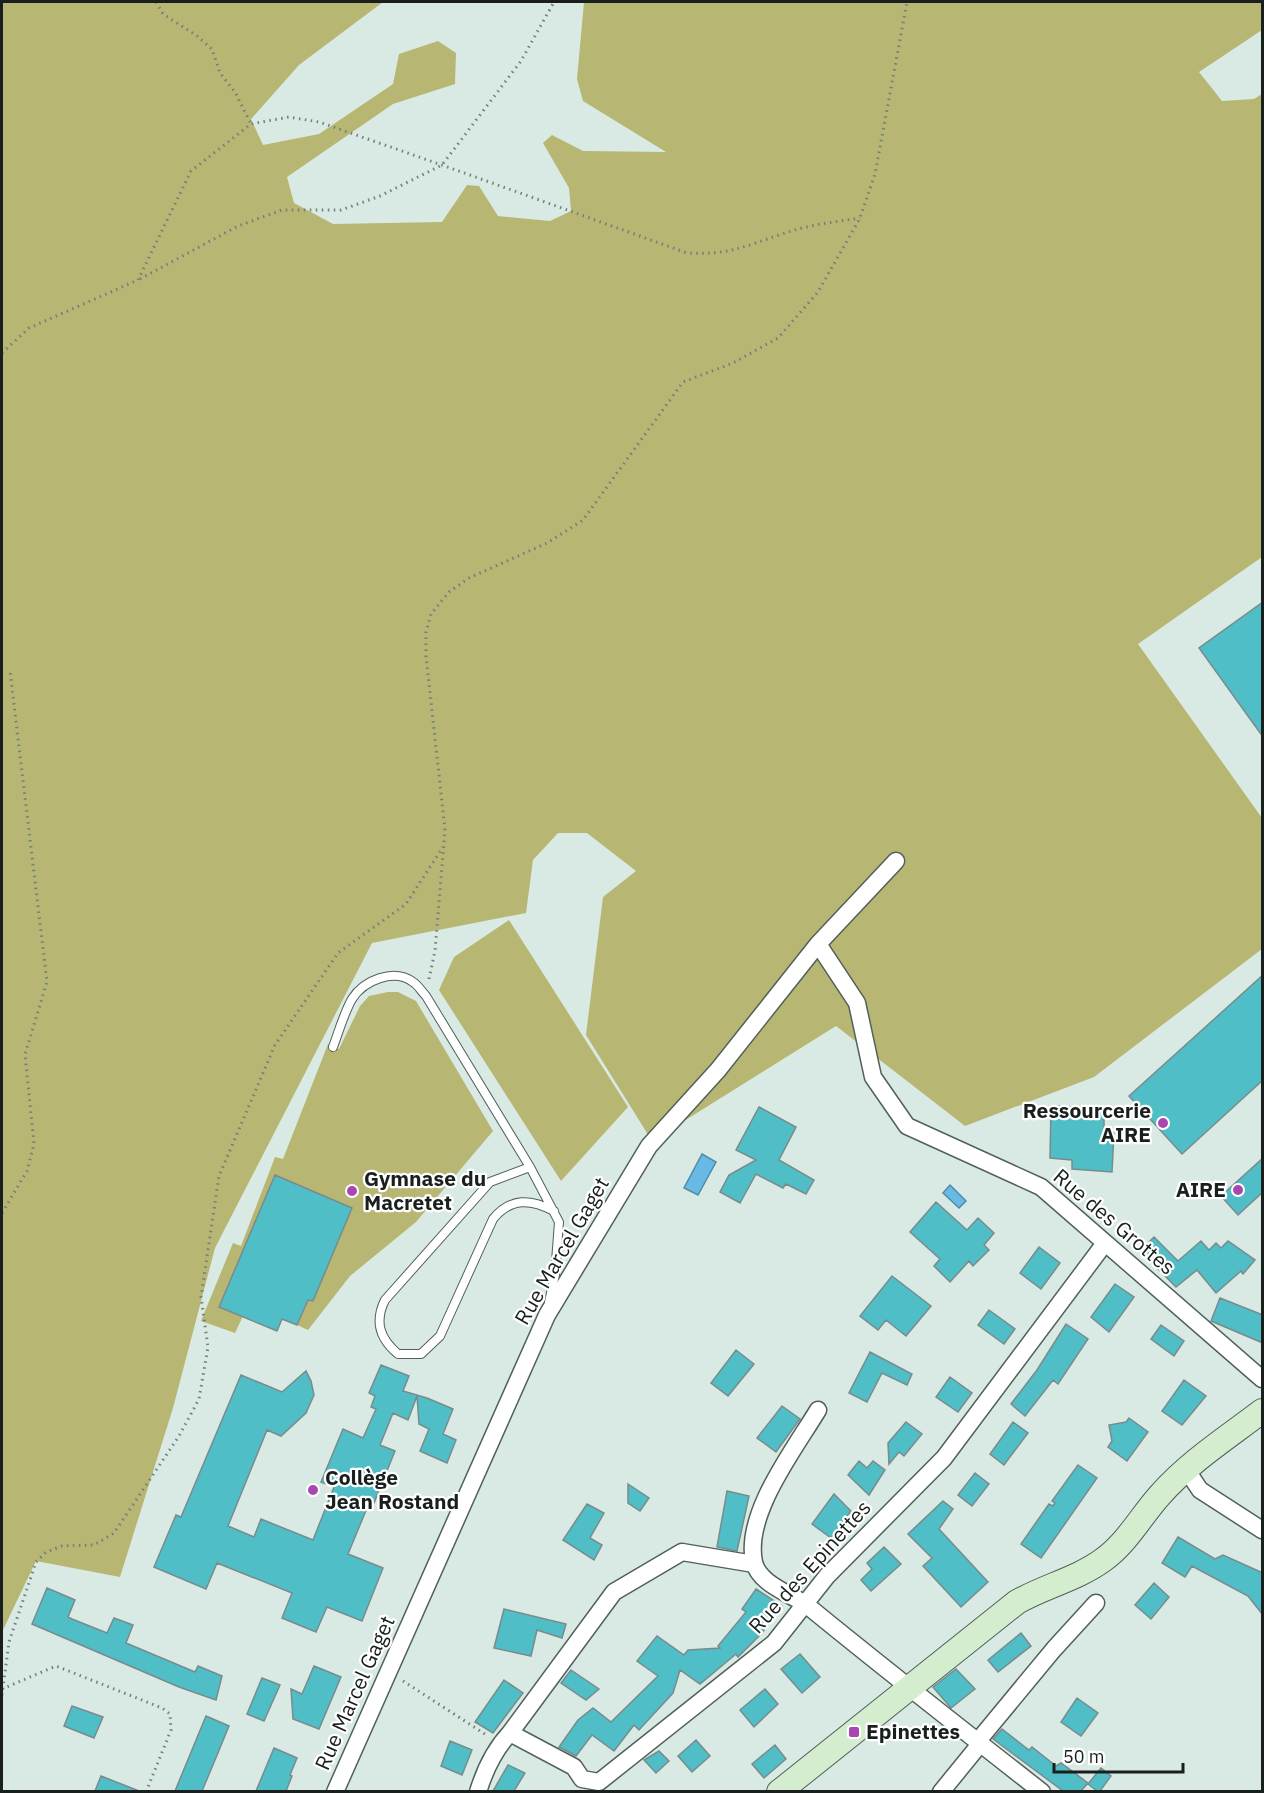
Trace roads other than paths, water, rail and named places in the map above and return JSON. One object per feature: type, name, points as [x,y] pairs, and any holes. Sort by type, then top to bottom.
[{"type":"main road","points":[[779,1791],[1017,1602],[1042,1587],[1073,1576],[1104,1560],[1121,1545],[1160,1495],[1186,1469],[1263,1411]]},
{"type":"street","name":"Rue Marcel Gaget","points":[[335,1791],[547,1315],[649,1146],[718,1070],[818,944],[896,861]]},
{"type":"street","name":"Rue des Grottes","points":[[818,944],[857,1002],[873,1077],[907,1126],[1041,1187],[1263,1379]]},
{"type":"street","name":"Rue des Epinettes","points":[[505,1738],[574,1767],[582,1779],[599,1782],[774,1643],[827,1576],[944,1458],[1105,1243]]},
{"type":"street","points":[[818,1410],[764,1498],[753,1544],[754,1564],[766,1580],[806,1604],[1042,1791]]},
{"type":"street","points":[[1186,1469],[1200,1490],[1263,1530]]},
{"type":"street","points":[[478,1791],[485,1768],[505,1738],[614,1592],[682,1552],[754,1564]]},
{"type":"street","points":[[941,1791],[1054,1649],[1096,1603]]},
{"type":"lane","points":[[333,1047],[353,998],[364,986],[378,978],[398,976],[406,979],[413,982],[426,996],[530,1167],[559,1222],[559,1237],[547,1315]]},
{"type":"lane","points":[[530,1167],[490,1182],[385,1300],[380,1310],[378,1328],[386,1344],[398,1354],[421,1354],[440,1336],[493,1219],[502,1207],[518,1202],[538,1203],[554,1211]]},
{"type":"water","points":[[702,1154],[716,1162],[698,1195],[684,1188]]},
{"type":"water","points":[[950,1185],[966,1201],[959,1208],[943,1193]]},
{"type":"place","name":"Ressourcerie AIRE","points":[[1163,1123]]},
{"type":"place","name":"AIRE","points":[[1238,1190]]},
{"type":"place","name":"Gymnase du Macretet","points":[[352,1191]]},
{"type":"place","name":"Collège Jean Rostand","points":[[313,1490]]},
{"type":"place","name":"Epinettes","points":[[854,1732]]}]
